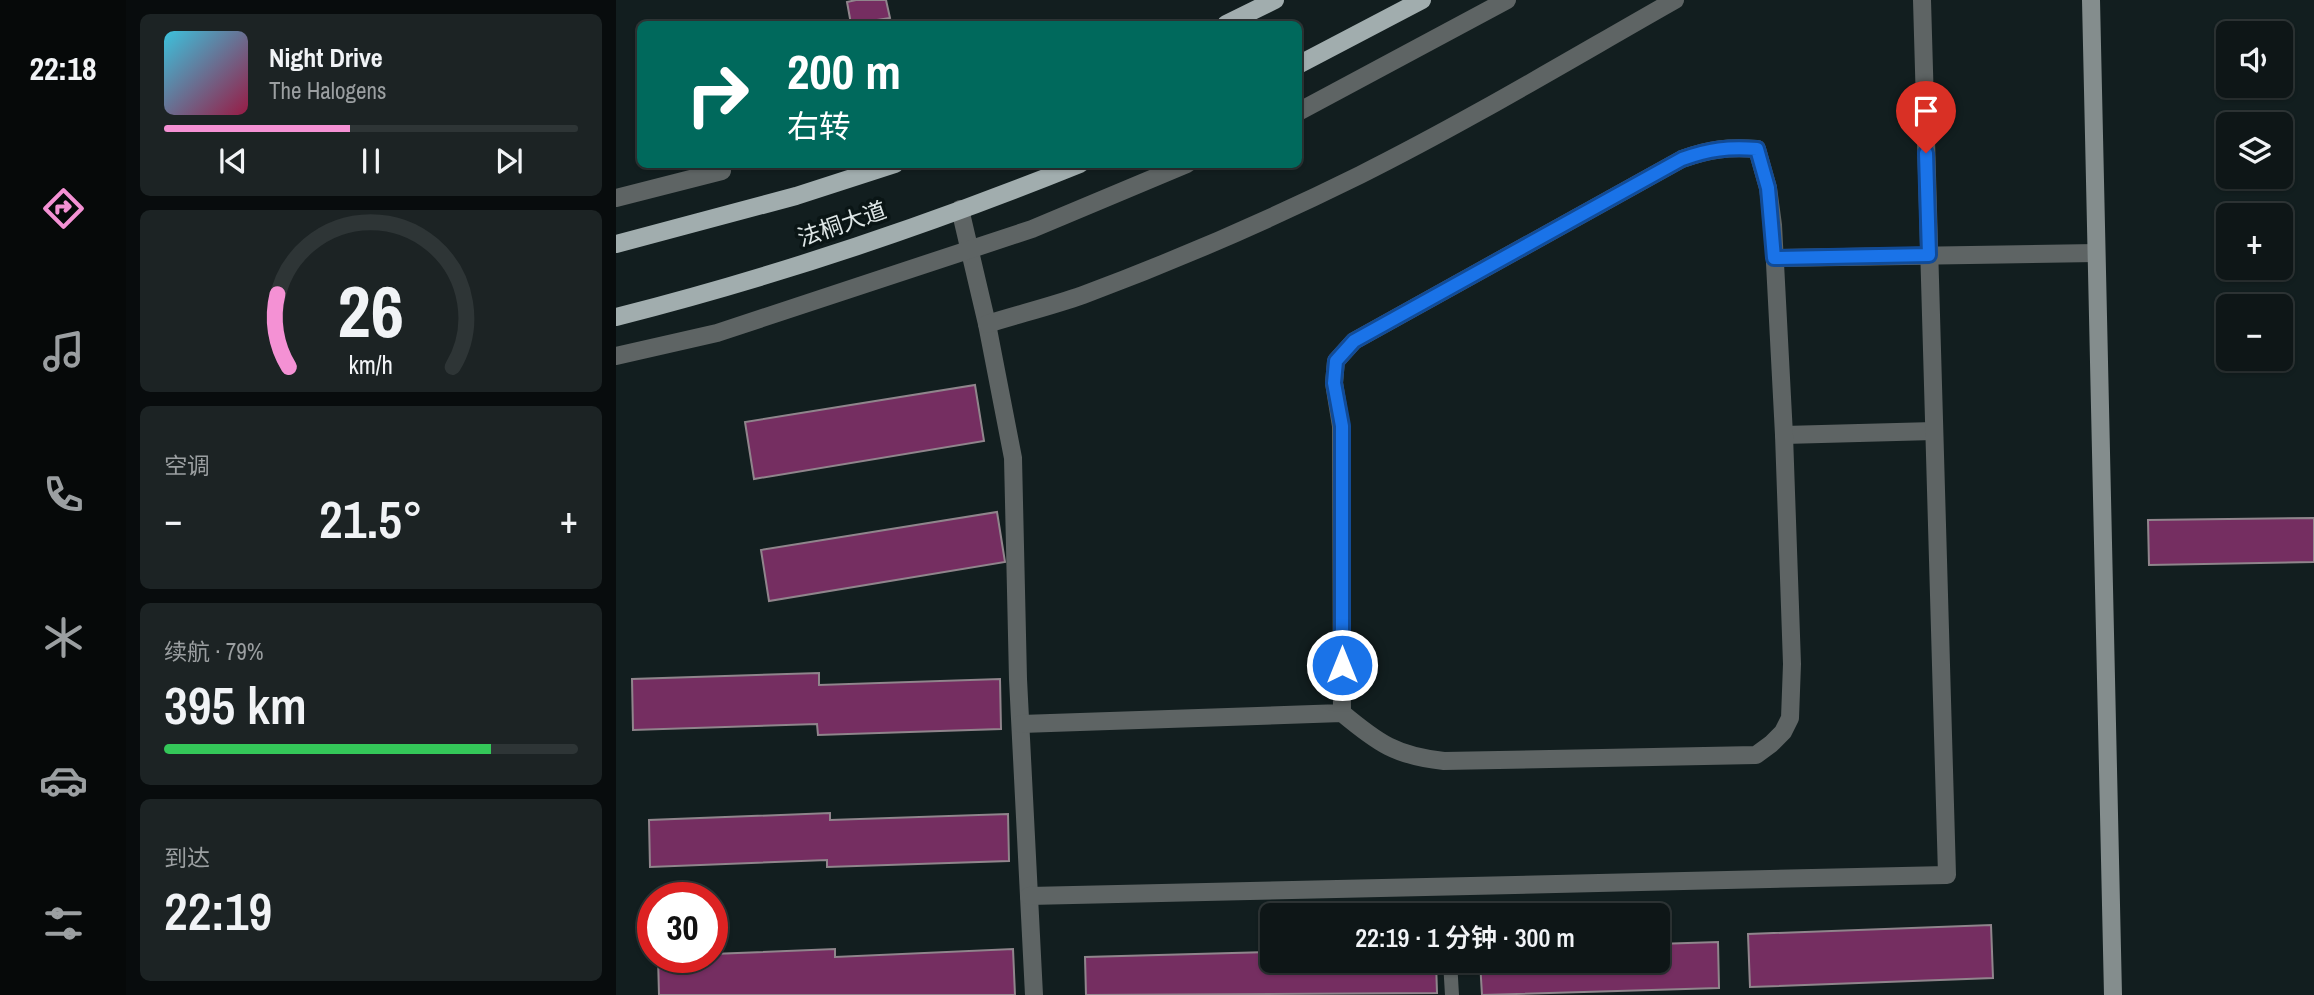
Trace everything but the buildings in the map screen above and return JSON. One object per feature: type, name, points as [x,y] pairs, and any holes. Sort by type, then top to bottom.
[{"type":"main road","points":[[1232,21],[1275,0]]},
{"type":"main road","points":[[1302,63],[1422,0]]},
{"type":"main road","name":"法桐大道","points":[[616,244],[796,196],[883,168]]},
{"type":"main road","name":"法桐大道","points":[[616,317],[689,299],[784,270],[1069,168]]},
{"type":"street","points":[[1302,110],[1507,0]]},
{"type":"street","points":[[987,324],[1081,295],[1141,272],[1223,238],[1360,175],[1481,111],[1675,0]]},
{"type":"street","points":[[1029,896],[1947,876],[1922,0]]},
{"type":"street","points":[[2091,0],[2113,995]]},
{"type":"street","points":[[1021,724],[1342,713],[1375,740],[1396,752],[1416,758],[1444,761],[1756,755],[1772,744],[1783,732],[1790,718],[1791,664],[1784,435],[1774,258],[1768,188],[1757,149],[1732,147],[1709,150],[1682,159],[1354,341],[1336,361],[1334,383],[1342,426],[1342,713]]},
{"type":"street","points":[[616,356],[717,333],[970,250],[1032,229],[1177,168]]},
{"type":"street","points":[[616,198],[722,171]]},
{"type":"street","points":[[960,209],[987,324],[1013,458],[1021,724],[1034,995]]},
{"type":"street","points":[[1774,258],[2096,253]]},
{"type":"street","points":[[1784,435],[1934,431]]},
{"type":"lane","points":[[1451,973],[1452,995]]},
{"type":"route","points":[[1342,665],[1342,426],[1335,402],[1334,383],[1336,361],[1354,341],[1682,159],[1709,150],[1732,147],[1757,149],[1768,188],[1774,258],[1929,255],[1926,153]]}]
